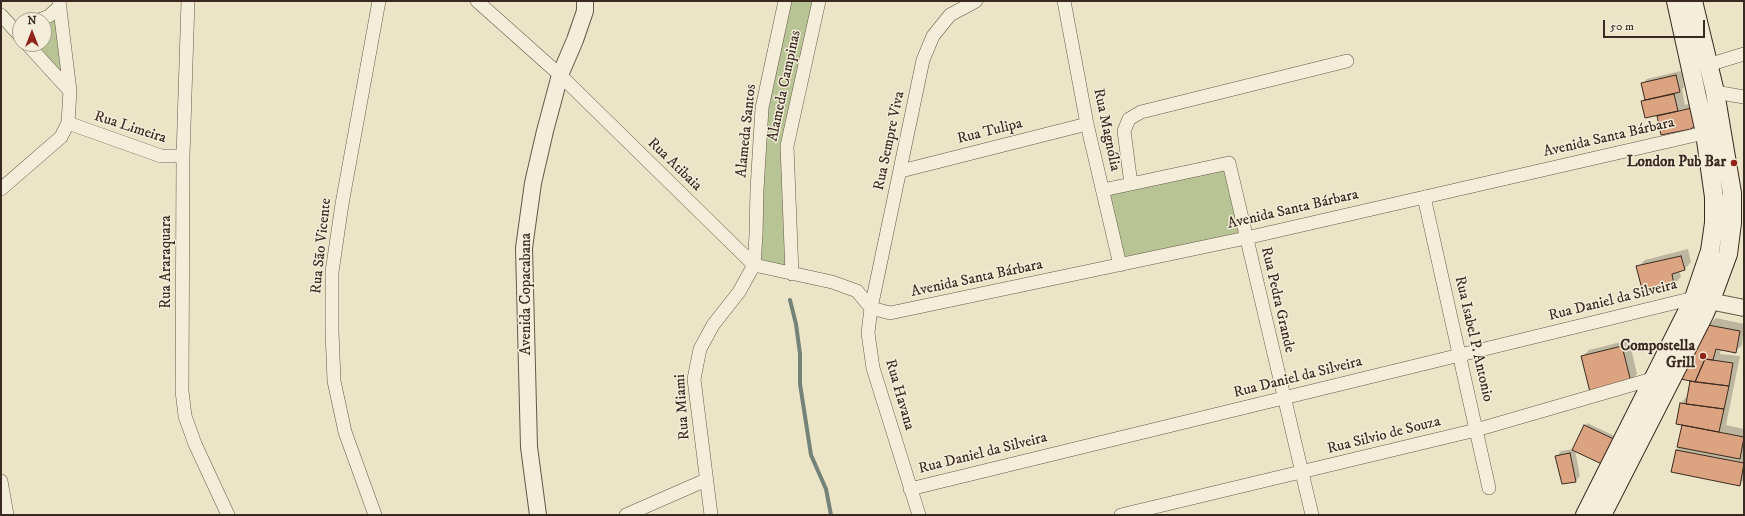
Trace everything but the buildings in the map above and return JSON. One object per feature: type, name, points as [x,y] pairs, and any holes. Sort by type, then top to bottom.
[{"type":"main road","points":[[1676,1],[1713,131]]},
{"type":"main road","points":[[1602,515],[1702,300],[1714,223],[1713,131],[1715,92],[1693,1]]},
{"type":"main road","points":[[1586,515],[1652,379],[1702,300]]},
{"type":"street","name":"Rua Araraquara","points":[[188,1],[184,156],[182,391],[185,416],[195,444],[228,515]]},
{"type":"street","name":"Rua São Vicente","points":[[376,515],[357,469],[345,432],[334,381],[332,272],[342,204],[379,1]]},
{"type":"street","name":"Rua Atibaia","points":[[477,1],[560,75],[754,265]]},
{"type":"street","name":"Avenida Copacabana","points":[[538,515],[529,447],[524,248],[533,183],[560,75],[575,40],[584,10],[585,1]]},
{"type":"street","name":"Alameda Santos","points":[[754,265],[762,108],[785,1]]},
{"type":"street","name":"Alameda Campinas","points":[[792,274],[787,146],[820,1]]},
{"type":"street","name":"Rua Sempre Viva","points":[[871,308],[901,171],[923,60],[934,36],[950,15],[976,1]]},
{"type":"street","name":"Rua Magnólia","points":[[1064,1],[1087,124],[1120,265]]},
{"type":"street","points":[[52,12],[59,4]]},
{"type":"street","points":[[1,188],[61,136],[68,123],[70,91],[59,4]]},
{"type":"street","points":[[1,14],[12,17]]},
{"type":"street","points":[[1,14],[12,27]]},
{"type":"street","points":[[34,52],[70,91]]},
{"type":"street","points":[[1708,65],[1744,54]]},
{"type":"street","points":[[1102,190],[1131,184],[1124,131],[1130,119],[1135,115],[1141,112],[1347,61]]},
{"type":"street","points":[[1715,92],[1744,97]]},
{"type":"street","name":"Rua Limeira","points":[[68,123],[161,156],[184,156]]},
{"type":"street","name":"Rua Tulipa","points":[[901,171],[1087,124]]},
{"type":"street","name":"Avenida Santa Bárbara","points":[[871,308],[890,313],[1120,265],[1246,238],[1713,131]]},
{"type":"street","name":"Rua Pedra Grande","points":[[1131,184],[1229,162],[1312,515]]},
{"type":"street","name":"Rua Isabel P. Antonio","points":[[1424,197],[1489,488]]},
{"type":"street","points":[[754,265],[832,282],[857,291],[871,308]]},
{"type":"street","name":"Rua Miami","points":[[711,515],[694,379],[700,349],[712,325],[739,292],[754,265]]},
{"type":"street","points":[[1702,300],[1744,308]]},
{"type":"street","name":"Rua Daniel da Silveira","points":[[910,489],[1460,355],[1702,300]]},
{"type":"street","name":"Rua Havana","points":[[871,308],[868,333],[873,368],[910,489]]},
{"type":"street","name":"Rua Silvio de Souza","points":[[1121,515],[1476,430],[1652,379]]},
{"type":"street","points":[[626,515],[706,480]]},
{"type":"street","points":[[1,481],[7,515]]},
{"type":"street","points":[[910,489],[918,515]]},
{"type":"green space","points":[[785,1],[819,1],[794,115],[792,274],[754,265],[762,108]]},
{"type":"green space","points":[[59,7],[69,89],[35,52],[52,52],[52,13]]},
{"type":"green space","points":[[1229,163],[1246,238],[1120,265],[1103,190]]},
{"type":"waterway","points":[[790,300],[796,324],[800,354],[800,384],[811,455],[826,489],[831,515]]},
{"type":"place","name":"London Pub Bar","points":[[1734,163]]},
{"type":"place","name":"Compostella Grill","points":[[1703,356]]}]
